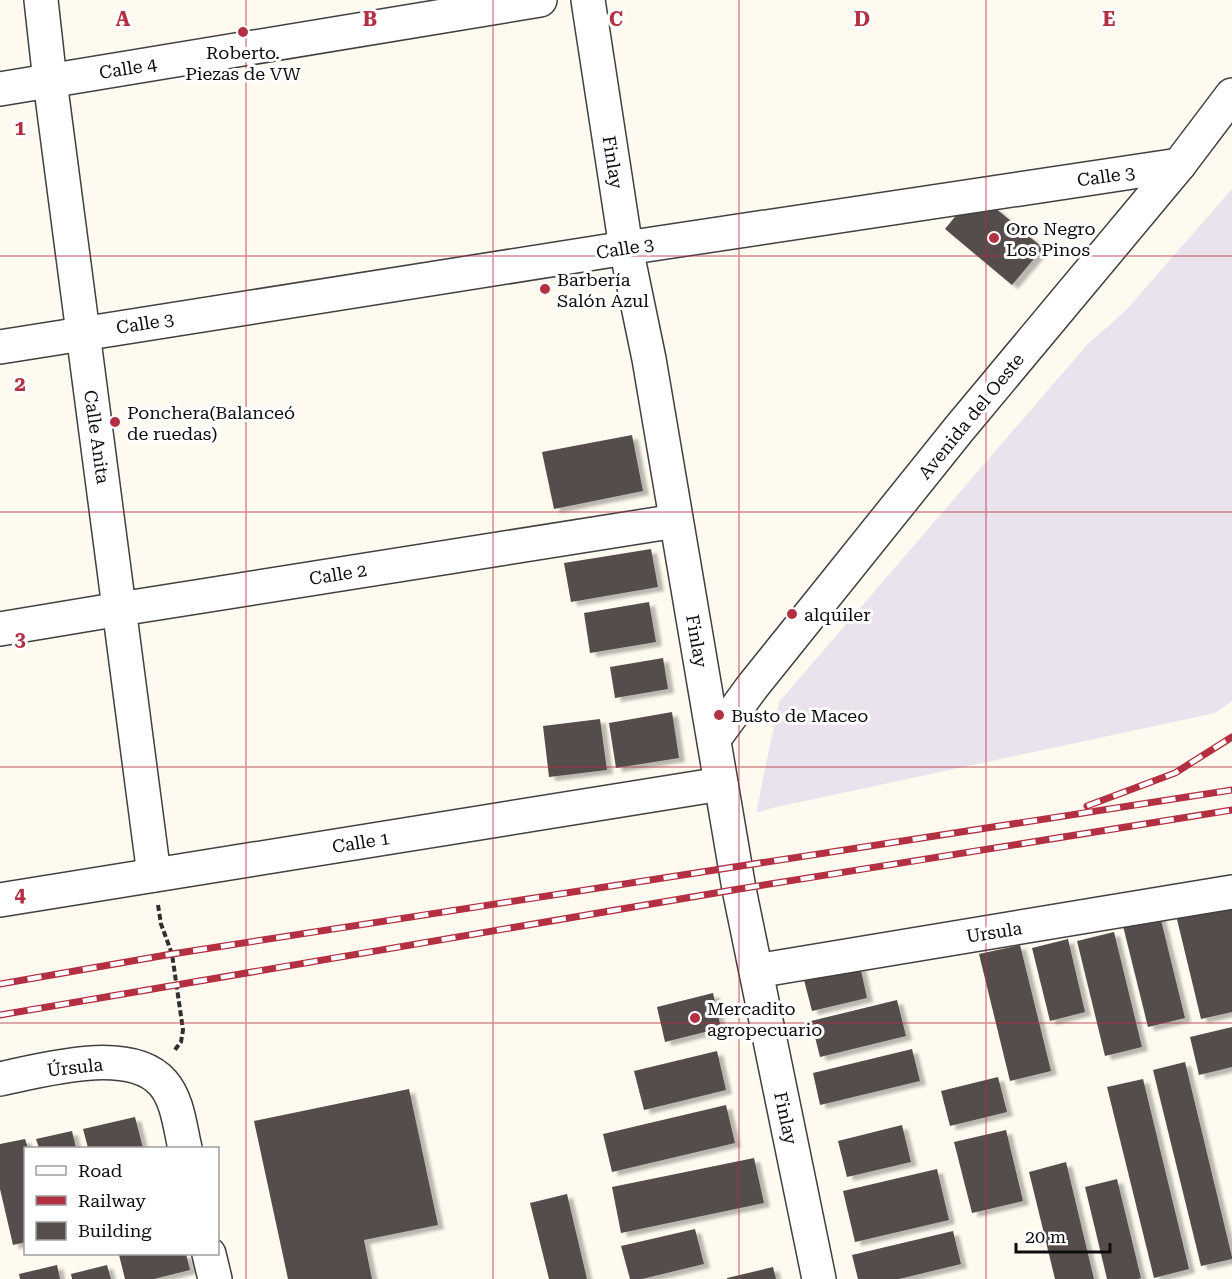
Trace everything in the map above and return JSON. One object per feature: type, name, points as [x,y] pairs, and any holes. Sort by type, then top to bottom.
[{"type":"street","name":"Calle Anita","points":[[41,0],[154,875]]},
{"type":"street","name":"Calle 4","points":[[0,89],[540,0]]},
{"type":"street","name":"Finlay","points":[[588,0],[626,248],[648,360],[739,890],[819,1279]]},
{"type":"street","name":"Avenida del Oeste","points":[[714,739],[752,687],[959,429],[1179,165],[1232,95]]},
{"type":"street","name":"Calle 3","points":[[0,347],[626,248],[1179,165]]},
{"type":"street","name":"Calle 2","points":[[0,629],[676,521]]},
{"type":"street","name":"Calle 1","points":[[0,900],[722,784]]},
{"type":"street","name":"Ursula","points":[[756,971],[1232,892]]},
{"type":"street","name":"Úrsula","points":[[0,1078],[71,1065],[121,1063],[150,1072]]},
{"type":"street","points":[[150,1072],[164,1084],[174,1102],[184,1147]]},
{"type":"street","points":[[209,1255],[215,1279]]},
{"type":"path","points":[[150,1072],[172,1055],[181,1042],[183,1029],[172,954],[161,924],[154,875]]},
{"type":"shaded area","points":[[1232,189],[1232,701],[1215,713],[756,813],[779,702],[1086,346],[1127,309]]},
{"type":"building","name":"Oro Negro Los Pinos","points":[[994,207],[1043,248],[1012,285],[945,229],[958,213]]},
{"type":"building","points":[[632,435],[643,491],[554,509],[542,452]]},
{"type":"building","points":[[651,549],[658,587],[571,602],[564,563]]},
{"type":"building","points":[[649,602],[656,642],[590,653],[584,613]]},
{"type":"building","points":[[663,658],[668,689],[615,698],[610,667]]},
{"type":"building","points":[[672,712],[679,758],[616,768],[609,723]]},
{"type":"building","points":[[600,719],[607,770],[549,777],[543,726]]},
{"type":"building","points":[[1232,897],[1232,1012],[1201,1019],[1175,911]]},
{"type":"building","points":[[1159,912],[1185,1018],[1148,1027],[1122,922]]},
{"type":"building","points":[[1114,932],[1142,1047],[1105,1056],[1077,941]]},
{"type":"building","points":[[1068,939],[1085,1012],[1050,1021],[1032,948]]},
{"type":"building","points":[[1020,945],[1051,1071],[1010,1081],[979,954]]},
{"type":"building","points":[[860,966],[867,998],[812,1011],[804,980]]},
{"type":"building","points":[[713,993],[721,1028],[665,1042],[657,1007]]},
{"type":"building","points":[[897,1000],[906,1036],[820,1057],[811,1021]]},
{"type":"building","points":[[1232,1027],[1232,1067],[1199,1075],[1190,1037]]},
{"type":"building","points":[[912,1049],[920,1081],[820,1105],[813,1073]]},
{"type":"building","points":[[717,1051],[726,1090],[644,1110],[634,1071]]},
{"type":"building","points":[[1185,1062],[1232,1257],[1232,1259],[1201,1266],[1153,1070]]},
{"type":"building","points":[[998,1077],[1007,1112],[950,1126],[941,1091]]},
{"type":"building","points":[[1143,1079],[1189,1269],[1154,1278],[1107,1087]]},
{"type":"building","points":[[409,1089],[438,1225],[364,1240],[372,1279],[288,1279],[254,1121]]},
{"type":"building","points":[[726,1105],[735,1143],[612,1172],[603,1134]]},
{"type":"building","points":[[135,1117],[143,1147],[88,1147],[83,1129]]},
{"type":"building","points":[[902,1125],[911,1162],[847,1177],[838,1141]]},
{"type":"building","points":[[1006,1130],[1023,1201],[972,1213],[954,1142]]},
{"type":"building","points":[[72,1131],[76,1147],[39,1147],[36,1139]]},
{"type":"building","points":[[25,1139],[28,1147],[24,1147],[24,1242],[13,1245],[0,1189],[0,1144]]},
{"type":"building","points":[[754,1158],[764,1203],[621,1233],[612,1187]]},
{"type":"building","points":[[1066,1162],[1094,1279],[1055,1279],[1029,1172]]},
{"type":"building","points":[[937,1169],[949,1220],[855,1242],[843,1191]]},
{"type":"building","points":[[1117,1179],[1141,1278],[1138,1279],[1107,1279],[1085,1187]]},
{"type":"building","points":[[567,1194],[587,1279],[549,1279],[530,1203]]},
{"type":"building","points":[[695,1229],[704,1264],[642,1279],[630,1279],[621,1246]]},
{"type":"building","points":[[953,1231],[961,1264],[899,1279],[858,1279],[852,1255]]},
{"type":"building","points":[[119,1255],[186,1255],[190,1270],[154,1279],[125,1279]]},
{"type":"building","points":[[57,1265],[60,1279],[20,1279],[19,1274]]},
{"type":"building","points":[[107,1265],[111,1279],[72,1279],[71,1274]]},
{"type":"building","points":[[773,1267],[776,1279],[727,1279],[727,1278]]},
{"type":"railway","points":[[1087,806],[1175,773],[1232,737]]},
{"type":"railway","points":[[0,984],[172,954],[1232,790]]},
{"type":"railway","points":[[0,1015],[739,889],[1232,810]]},
{"type":"place","name":"Roberto. Piezas de VW","points":[[243,32]]},
{"type":"place","name":"Oro Negro Los Pinos","points":[[994,238]]},
{"type":"place","name":"Barbería Salón Azul","points":[[545,289]]},
{"type":"place","name":"Ponchera(Balanceó de ruedas)","points":[[115,422]]},
{"type":"place","name":"alquiler","points":[[792,614]]},
{"type":"place","name":"Busto de Maceo","points":[[719,715]]},
{"type":"place","name":"Mercadito agropecuario","points":[[695,1018]]}]
